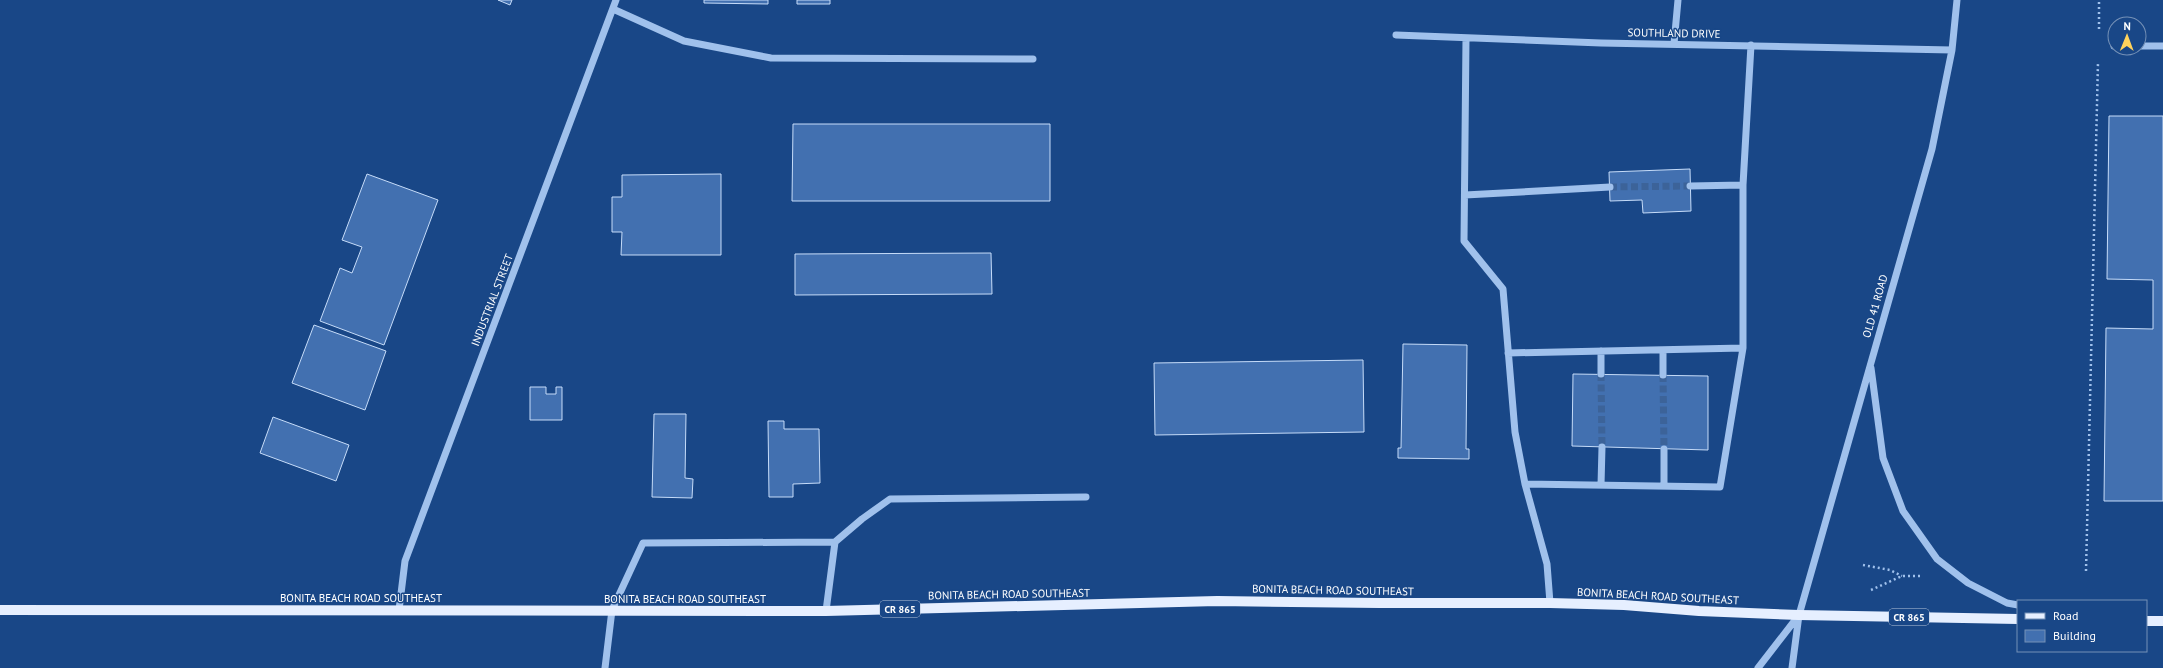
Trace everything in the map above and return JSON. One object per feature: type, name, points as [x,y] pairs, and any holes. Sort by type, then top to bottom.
[{"type":"main road","name":"BONITA BEACH ROAD SOUTHEAST","points":[[0,610],[826,611],[1217,601],[1550,603],[1624,605],[1699,611],[1799,615],[2017,619]]},
{"type":"main road","points":[[2147,621],[2163,621]]},
{"type":"street","name":"INDUSTRIAL STREET","points":[[399,610],[405,561],[616,0]]},
{"type":"street","points":[[1674,44],[1678,0]]},
{"type":"street","name":"OLD 41 ROAD","points":[[1792,668],[1799,615],[1932,149],[1952,50],[1957,0]]},
{"type":"street","points":[[613,9],[684,41],[771,58],[1033,59]]},
{"type":"street","name":"SOUTHLAND DRIVE","points":[[1396,35],[1674,44],[1751,44],[1952,50]]},
{"type":"street","points":[[1466,38],[1464,241],[1503,289],[1515,432],[1525,484],[1547,564],[1550,603]]},
{"type":"street","points":[[1525,484],[1720,487],[1743,348],[1743,185],[1751,44]]},
{"type":"street","points":[[2147,46],[2163,46]]},
{"type":"street","points":[[1690,186],[1743,185]]},
{"type":"street","points":[[1465,195],[1610,187]]},
{"type":"street","points":[[1508,353],[1743,348]]},
{"type":"street","points":[[1663,350],[1663,375]]},
{"type":"street","points":[[1601,351],[1601,374]]},
{"type":"street","points":[[1870,365],[1883,458],[1903,511],[1937,559],[1968,583],[2007,603],[2017,605]]},
{"type":"street","points":[[1601,484],[1602,446]]},
{"type":"street","points":[[1664,449],[1664,486]]},
{"type":"street","points":[[605,668],[612,610],[643,543],[835,542],[862,519],[890,499],[1086,497]]},
{"type":"street","points":[[826,611],[835,542]]},
{"type":"street","name":"OLD 41 ROAD","points":[[1758,668],[1799,615]]},
{"type":"path","points":[[2099,0],[2099,37]]},
{"type":"path","points":[[2086,571],[2098,60]]},
{"type":"path","points":[[1863,565],[1890,570],[1902,576]]},
{"type":"path","points":[[1871,590],[1902,576],[1926,575]]},
{"type":"building","points":[[498,0],[512,0],[510,5]]},
{"type":"building","points":[[704,0],[768,0],[768,4],[704,3]]},
{"type":"building","points":[[797,0],[830,0],[830,4],[797,4]]},
{"type":"building","points":[[2109,116],[2163,116],[2163,501],[2104,501],[2106,328],[2153,329],[2153,280],[2107,279]]},
{"type":"building","points":[[793,124],[1050,124],[1050,201],[792,201]]},
{"type":"building","points":[[1690,169],[1691,211],[1643,213],[1642,200],[1610,201],[1609,172]]},
{"type":"building","points":[[367,174],[438,200],[384,345],[320,321],[340,268],[352,273],[362,247],[342,240]]},
{"type":"building","points":[[721,174],[721,255],[621,255],[622,232],[612,232],[612,197],[622,197],[622,175]]},
{"type":"building","points":[[991,253],[992,294],[795,295],[795,254]]},
{"type":"building","points":[[314,325],[386,351],[365,410],[292,383]]},
{"type":"building","points":[[1403,344],[1467,345],[1466,449],[1469,449],[1469,459],[1398,458],[1398,448],[1401,448]]},
{"type":"building","points":[[1363,360],[1364,432],[1155,435],[1154,363]]},
{"type":"building","points":[[1573,374],[1708,376],[1708,450],[1572,446]]},
{"type":"building","points":[[530,387],[546,387],[546,394],[556,394],[556,387],[562,387],[562,420],[530,420]]},
{"type":"building","points":[[654,414],[686,414],[685,478],[693,479],[692,498],[652,497]]},
{"type":"building","points":[[273,417],[349,445],[336,481],[260,453]]},
{"type":"building","points":[[768,421],[784,421],[784,429],[819,429],[820,483],[793,484],[793,497],[769,497]]},
{"type":"tunnel","points":[[1610,187],[1690,186]]},
{"type":"tunnel","points":[[1601,374],[1602,447]]},
{"type":"tunnel","points":[[1663,375],[1664,449]]}]
